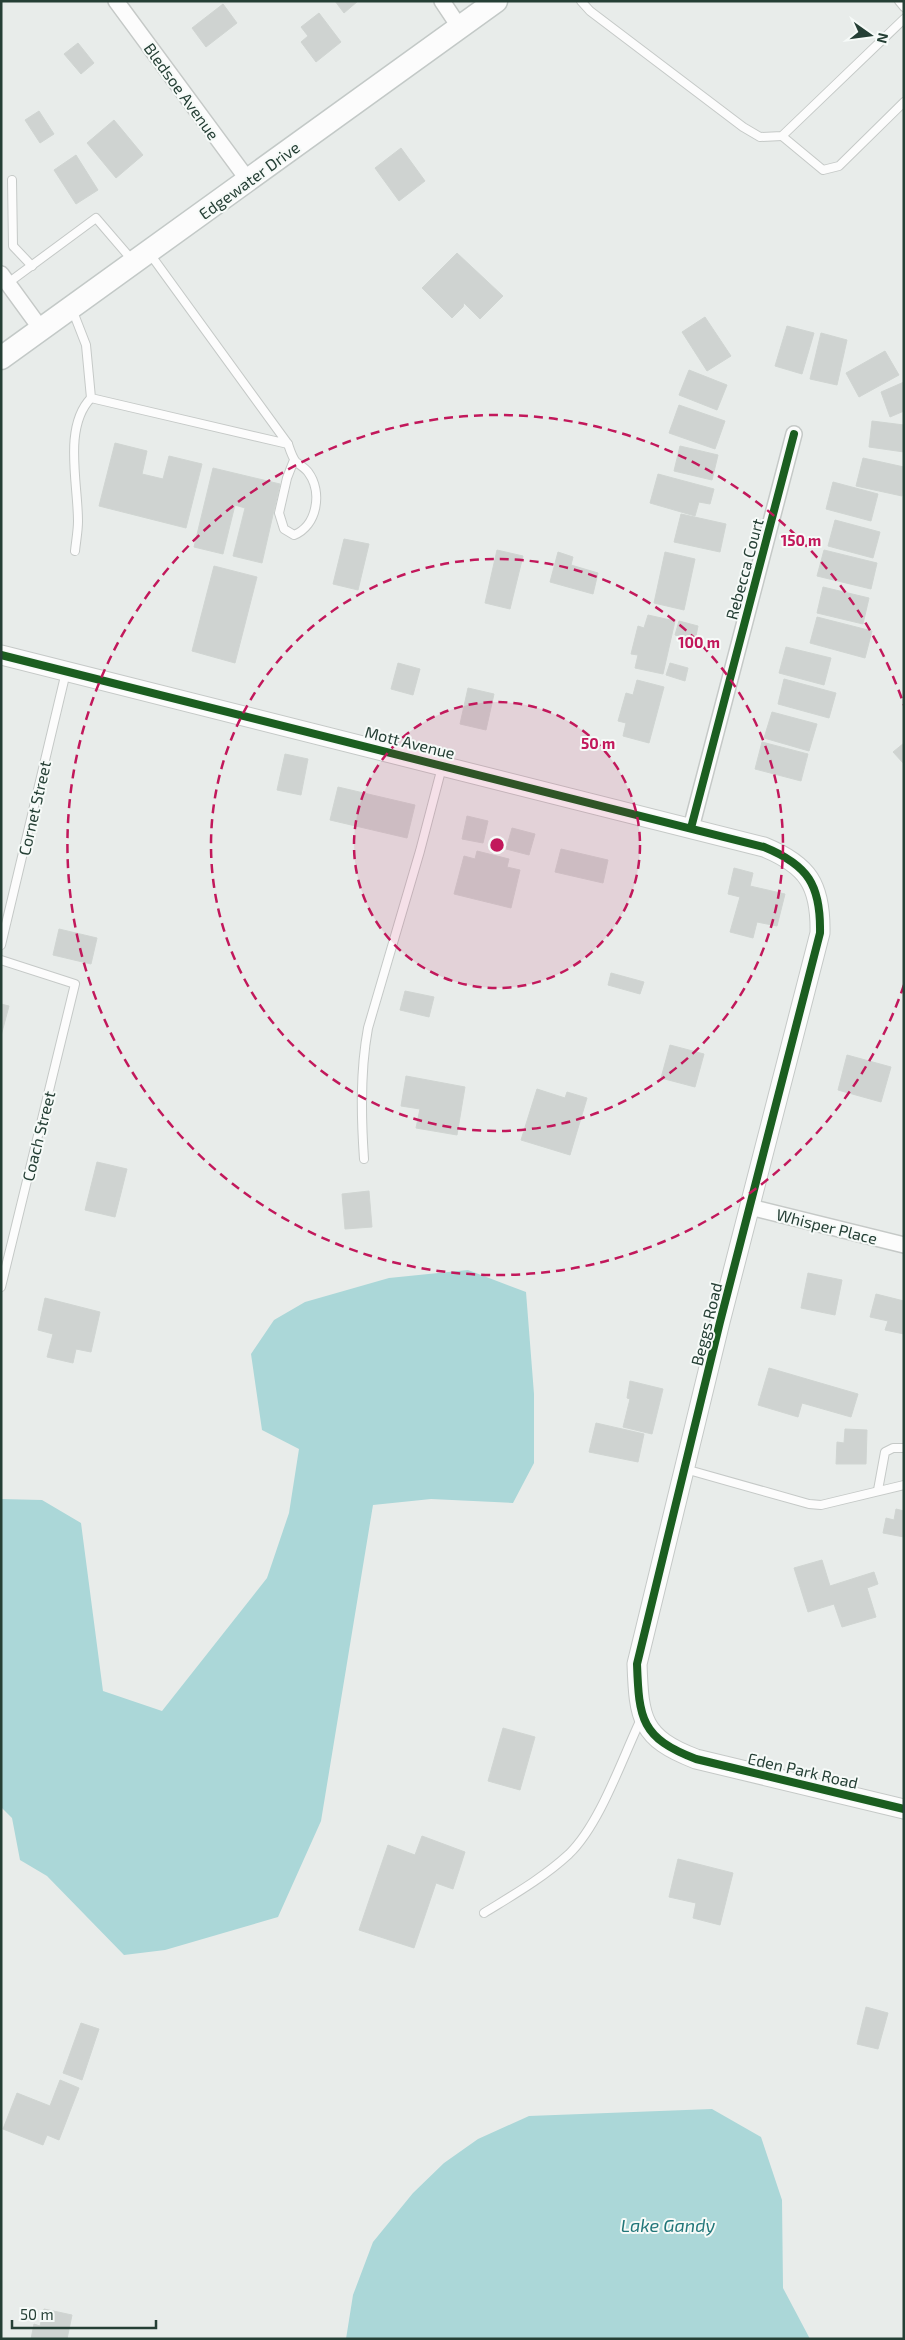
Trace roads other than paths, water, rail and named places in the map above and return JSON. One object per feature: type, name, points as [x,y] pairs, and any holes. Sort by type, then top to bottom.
[{"type":"main road","name":"Edgewater Drive","points":[[1,358],[496,1]]},
{"type":"street","name":"Bledsoe Avenue","points":[[116,1],[248,180]]},
{"type":"street","points":[[442,1],[460,28]]},
{"type":"street","points":[[4,279],[41,329]]},
{"type":"street","name":"Rebecca Court","points":[[691,828],[794,434]]},
{"type":"street","name":"Mott Avenue","points":[[1,655],[764,847],[787,856],[805,872]]},
{"type":"street","name":"Beggs Road","points":[[696,1759],[673,1750],[649,1731],[638,1705],[638,1664],[685,1468],[820,933],[820,908],[814,888],[805,872]]},
{"type":"street","name":"Whisper Place","points":[[750,1207],[904,1245]]},
{"type":"street","name":"Eden Park Road","points":[[696,1759],[904,1809]]},
{"type":"lane","points":[[581,1],[652,58],[743,127],[760,137],[782,136],[904,19]]},
{"type":"lane","points":[[899,1],[904,7]]},
{"type":"lane","points":[[782,136],[823,170],[839,166],[904,102]]},
{"type":"lane","points":[[12,180],[13,246],[32,266]]},
{"type":"lane","points":[[4,279],[32,266],[96,218],[142,257],[288,444],[294,460],[308,472],[314,484],[316,503],[313,517],[303,532],[294,535],[284,529],[280,513],[287,478],[294,460]]},
{"type":"lane","points":[[72,307],[86,345],[91,398],[82,408],[73,450],[78,522],[75,551]]},
{"type":"lane","points":[[91,398],[288,444]]},
{"type":"lane","name":"Cornet Street","points":[[1,945],[66,672]]},
{"type":"lane","points":[[364,1159],[362,1100],[364,1050],[368,1028],[443,765]]},
{"type":"lane","name":"Coach Street","points":[[1,960],[75,984],[1,1287]]},
{"type":"lane","points":[[878,1490],[885,1452],[892,1448],[904,1448]]},
{"type":"lane","points":[[685,1468],[809,1504],[821,1505],[861,1497],[878,1490],[904,1485]]},
{"type":"lane","points":[[484,1913],[528,1886],[570,1853],[594,1820],[643,1715]]},
{"type":"water","points":[[468,1270],[526,1292],[534,1394],[534,1463],[513,1503],[431,1499],[373,1505],[321,1821],[278,1917],[165,1950],[124,1955],[47,1876],[20,1860],[12,1818],[1,1807],[1,1499],[42,1500],[81,1523],[103,1691],[162,1711],[267,1578],[289,1513],[299,1449],[262,1430],[251,1354],[274,1320],[305,1302],[389,1278]]},
{"type":"water","name":"Lake Gandy","points":[[712,2109],[761,2137],[782,2200],[783,2288],[810,2339],[346,2339],[353,2295],[373,2242],[413,2193],[444,2163],[478,2139],[529,2116]]}]
